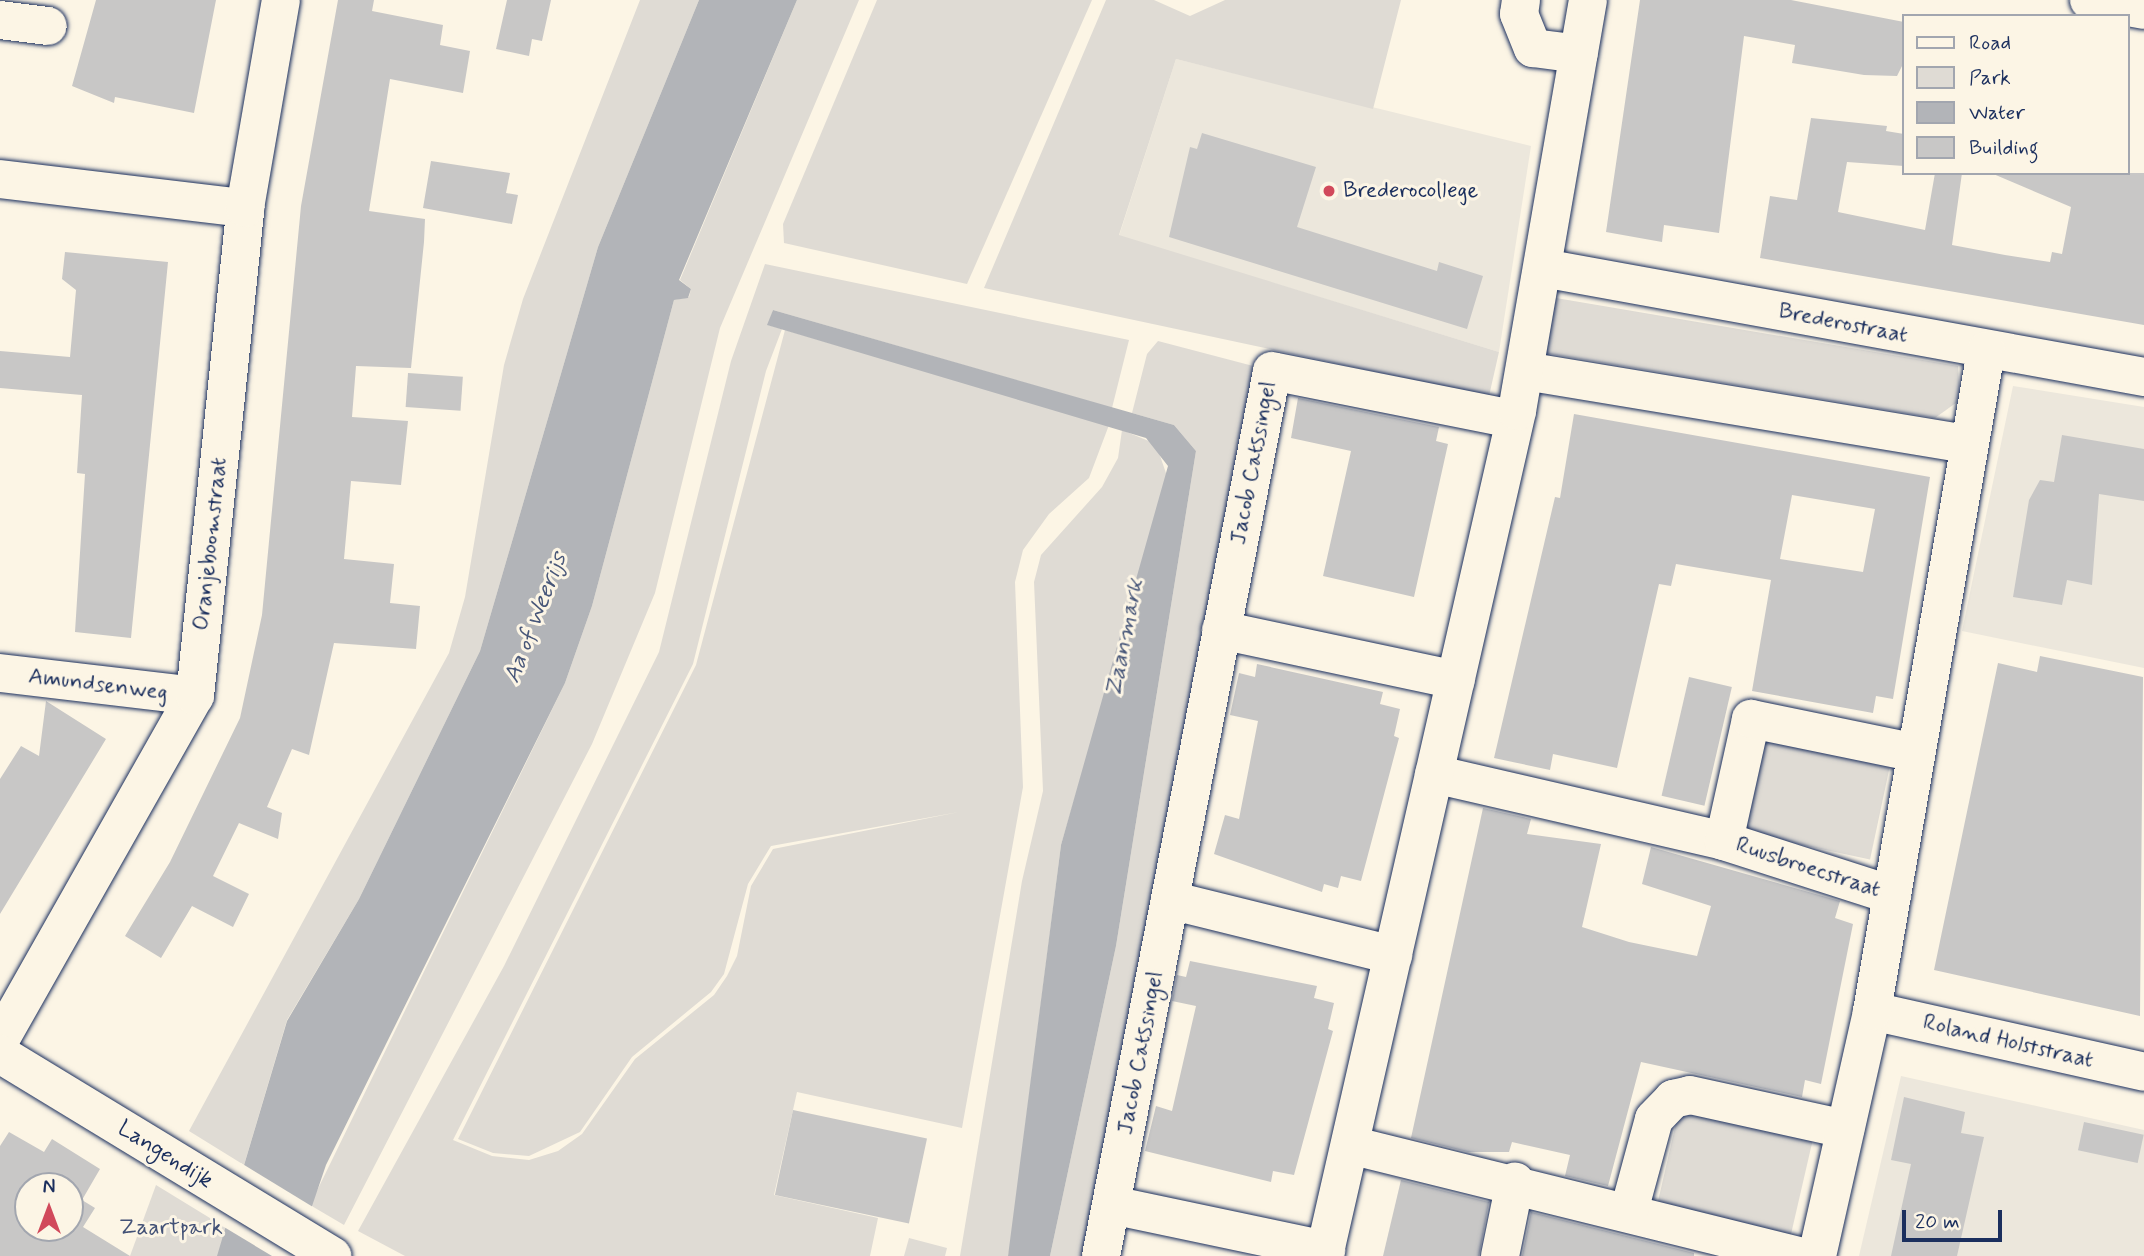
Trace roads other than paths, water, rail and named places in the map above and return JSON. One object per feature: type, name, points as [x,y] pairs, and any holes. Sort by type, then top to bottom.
[{"type":"street","name":"Oranjeboomstraat","points":[[0,1040],[195,696],[245,208],[281,0]]},
{"type":"street","points":[[1521,0],[1519,15],[1533,48],[1579,54]]},
{"type":"street","points":[[1112,1205],[1325,1253],[1525,371],[1588,0]]},
{"type":"street","points":[[2089,0],[2144,10]]},
{"type":"street","points":[[0,20],[48,26]]},
{"type":"street","points":[[0,179],[245,208]]},
{"type":"street","name":"Brederostraat","points":[[1543,268],[1986,351],[2144,377]]},
{"type":"street","name":"Ruusbroecstraat","points":[[1817,1256],[1872,1011],[1986,351]]},
{"type":"street","name":"Jacob Catssingel","points":[[1101,1256],[1272,371],[1513,419]]},
{"type":"street","points":[[1525,371],[1969,444]]},
{"type":"street","points":[[1221,630],[1456,680]]},
{"type":"street","name":"Amundsenweg","points":[[0,673],[195,696]]},
{"type":"street","name":"Ruusbroecstraat","points":[[1892,895],[1724,841],[1751,719],[1916,753]]},
{"type":"street","points":[[1434,774],[1724,841]]},
{"type":"street","points":[[1170,901],[1393,955]]},
{"type":"street","name":"Roland Holststraat","points":[[1872,1011],[2144,1072]]},
{"type":"street","name":"Langendijk","points":[[0,1054],[171,1161],[329,1254]]},
{"type":"street","points":[[1629,1212],[1654,1119],[1673,1099],[1690,1095],[1845,1129]]},
{"type":"street","points":[[1350,1145],[1515,1182],[1798,1256]]},
{"type":"street","points":[[1500,1256],[1515,1182]]},
{"type":"water","name":"Aa of Weerijs","points":[[699,0],[797,0],[679,280],[691,289],[688,298],[674,300],[592,606],[565,683],[326,1165],[295,1256],[217,1256],[287,1021],[359,899],[480,651],[598,247]]},
{"type":"water","name":"Zaanmark","points":[[773,310],[1174,425],[1196,451],[1116,946],[1050,1256],[1008,1256],[1061,845],[1168,466],[1146,438],[767,325]]},
{"type":"place","name":"Brederocollege","points":[[1329,191]]},
{"type":"park label","name":"Zaartpark","points":[[171,1228]]}]
